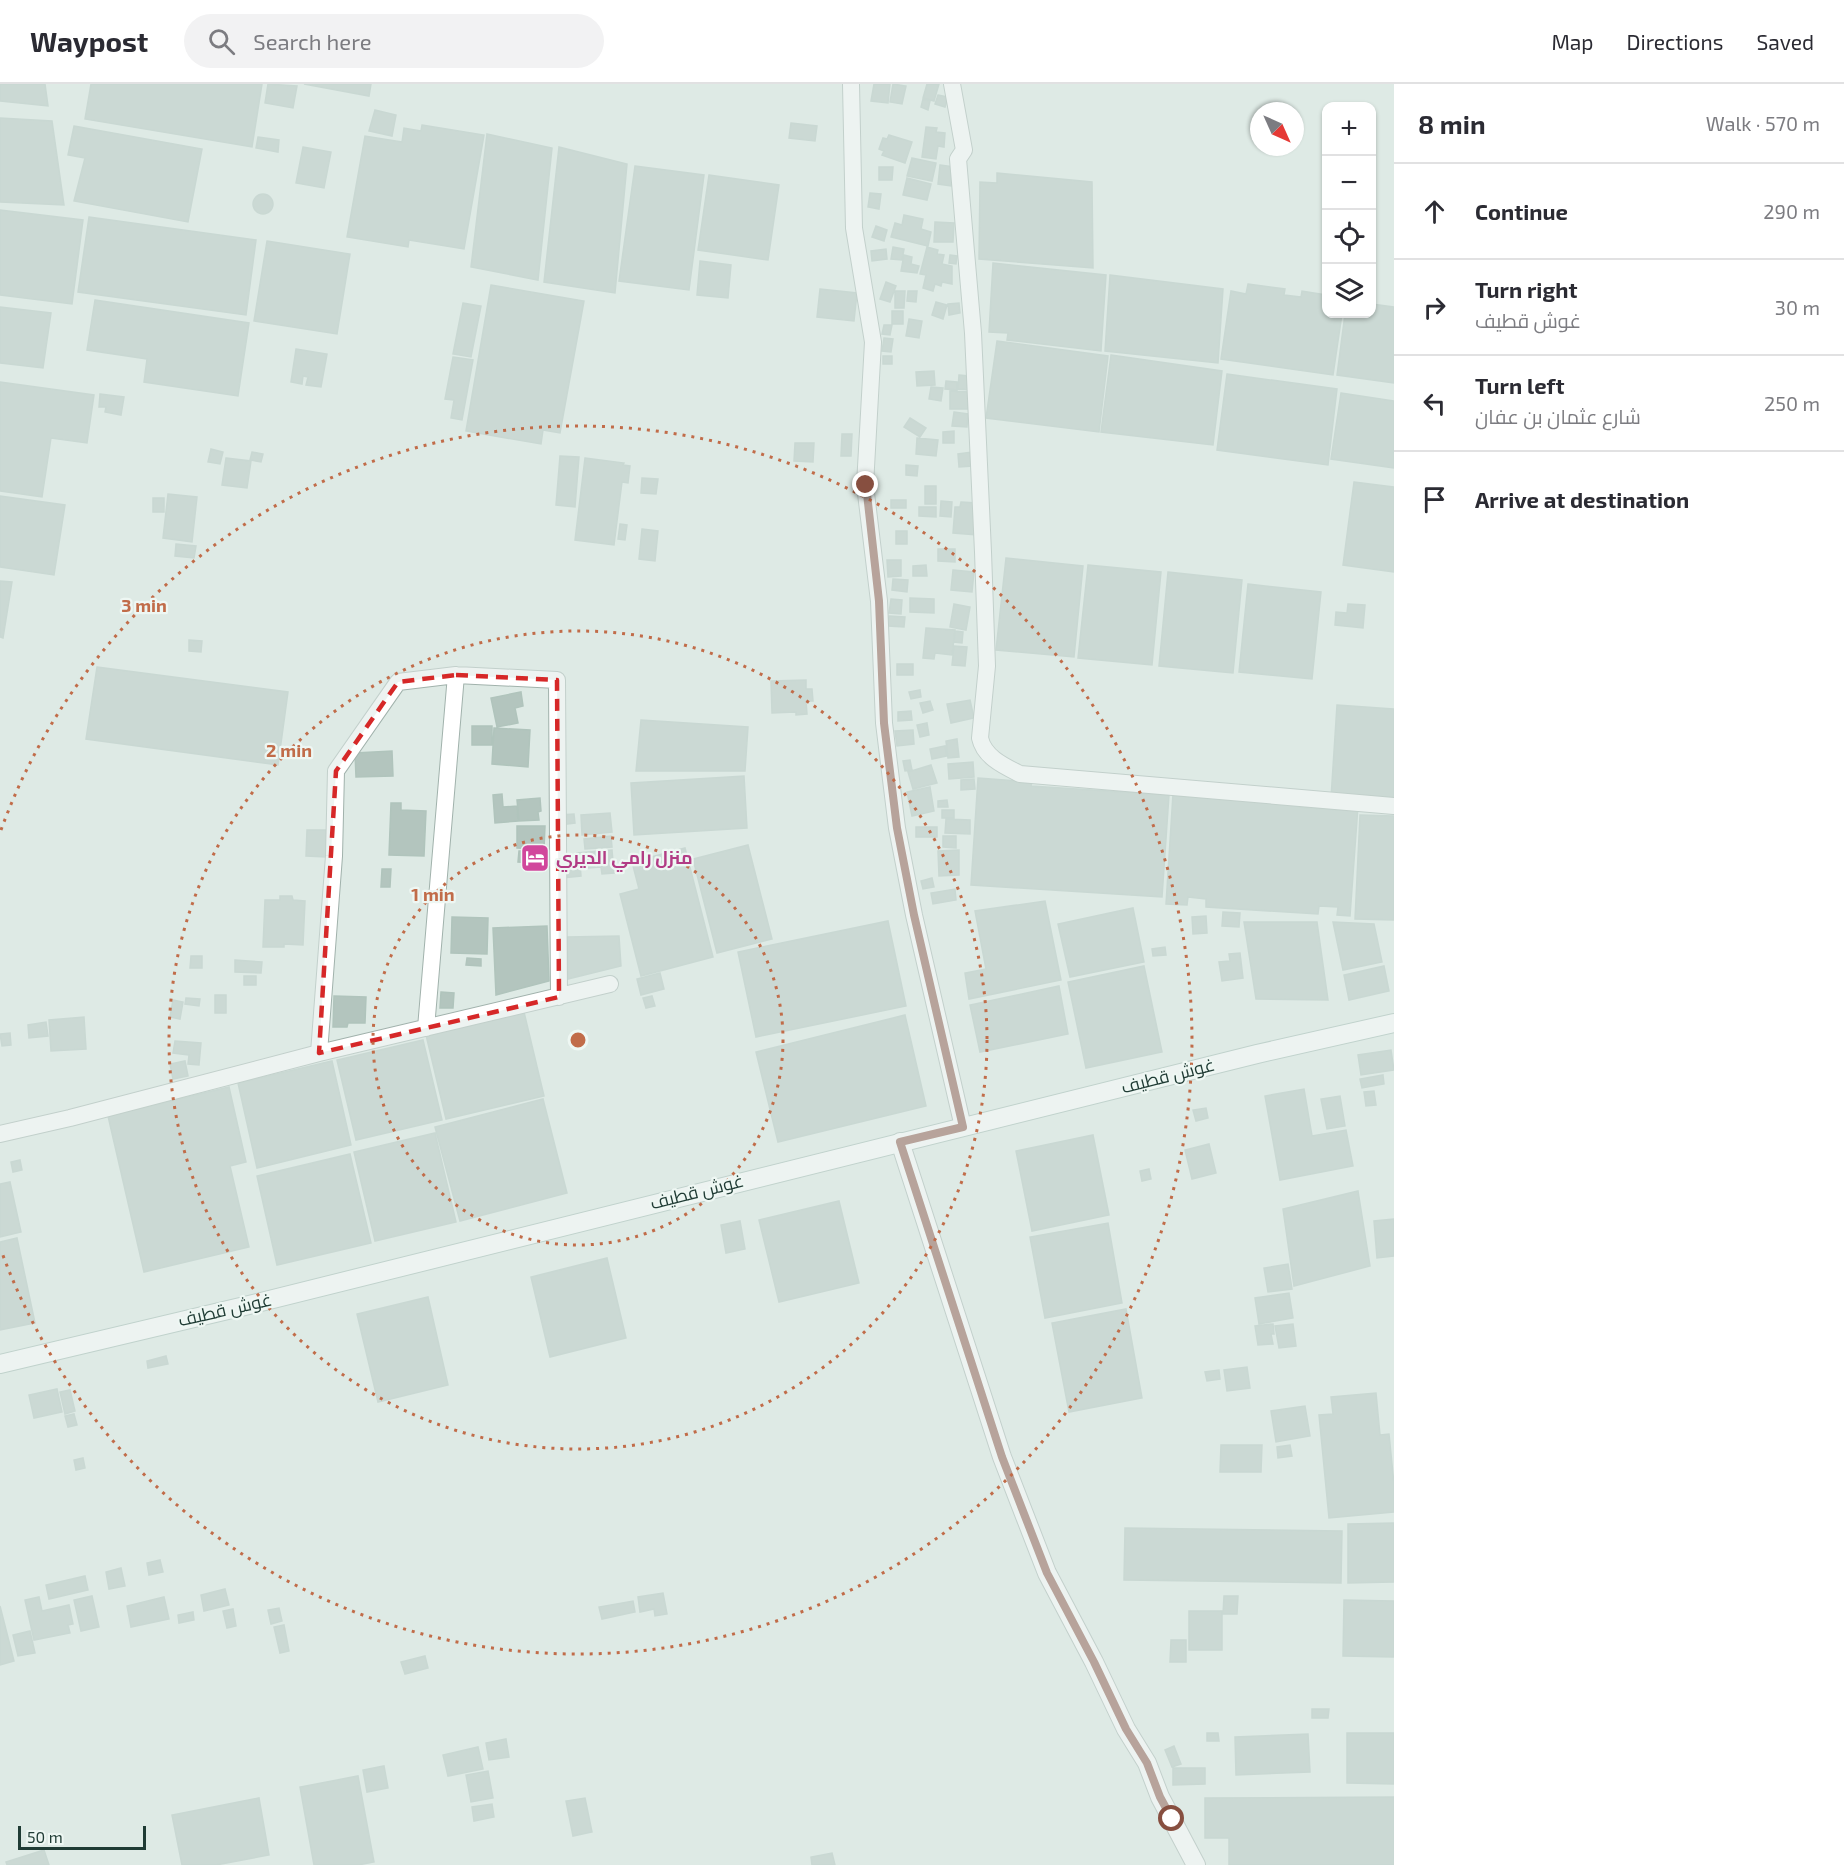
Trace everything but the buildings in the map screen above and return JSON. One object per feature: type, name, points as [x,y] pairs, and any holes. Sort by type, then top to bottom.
[{"type":"main road","name":"غوش قطيف","points":[[0,1364],[249,1305],[1246,1057],[1394,1023]]},
{"type":"main road","points":[[900,1142],[1002,1457],[1047,1573],[1126,1729],[1147,1763],[1160,1797],[1196,1865]]},
{"type":"street","points":[[851,84],[854,228],[873,342],[866,485],[879,601],[884,723],[899,839],[914,915],[963,1127]]},
{"type":"street","points":[[952,84],[964,150],[958,159],[973,333],[983,552],[987,666],[980,738],[982,746],[998,764],[1020,774],[1394,806]]},
{"type":"street","points":[[426,1028],[456,675]]},
{"type":"street","points":[[319,1053],[334,856],[336,771],[399,682],[456,675],[557,680],[559,997]]},
{"type":"street","points":[[0,1134],[319,1053],[610,984]]},
{"type":"highlighted area","points":[[456,675],[557,680],[559,997],[319,1053],[336,771],[398,682]]},
{"type":"place","name":"منزل رامي الديري","points":[[535,858]]},
{"type":"route","points":[[866,485],[879,601],[884,723],[897,828],[914,915],[963,1127],[900,1142],[1002,1457],[1047,1573],[1126,1729],[1147,1763],[1160,1797],[1172,1819]]}]
